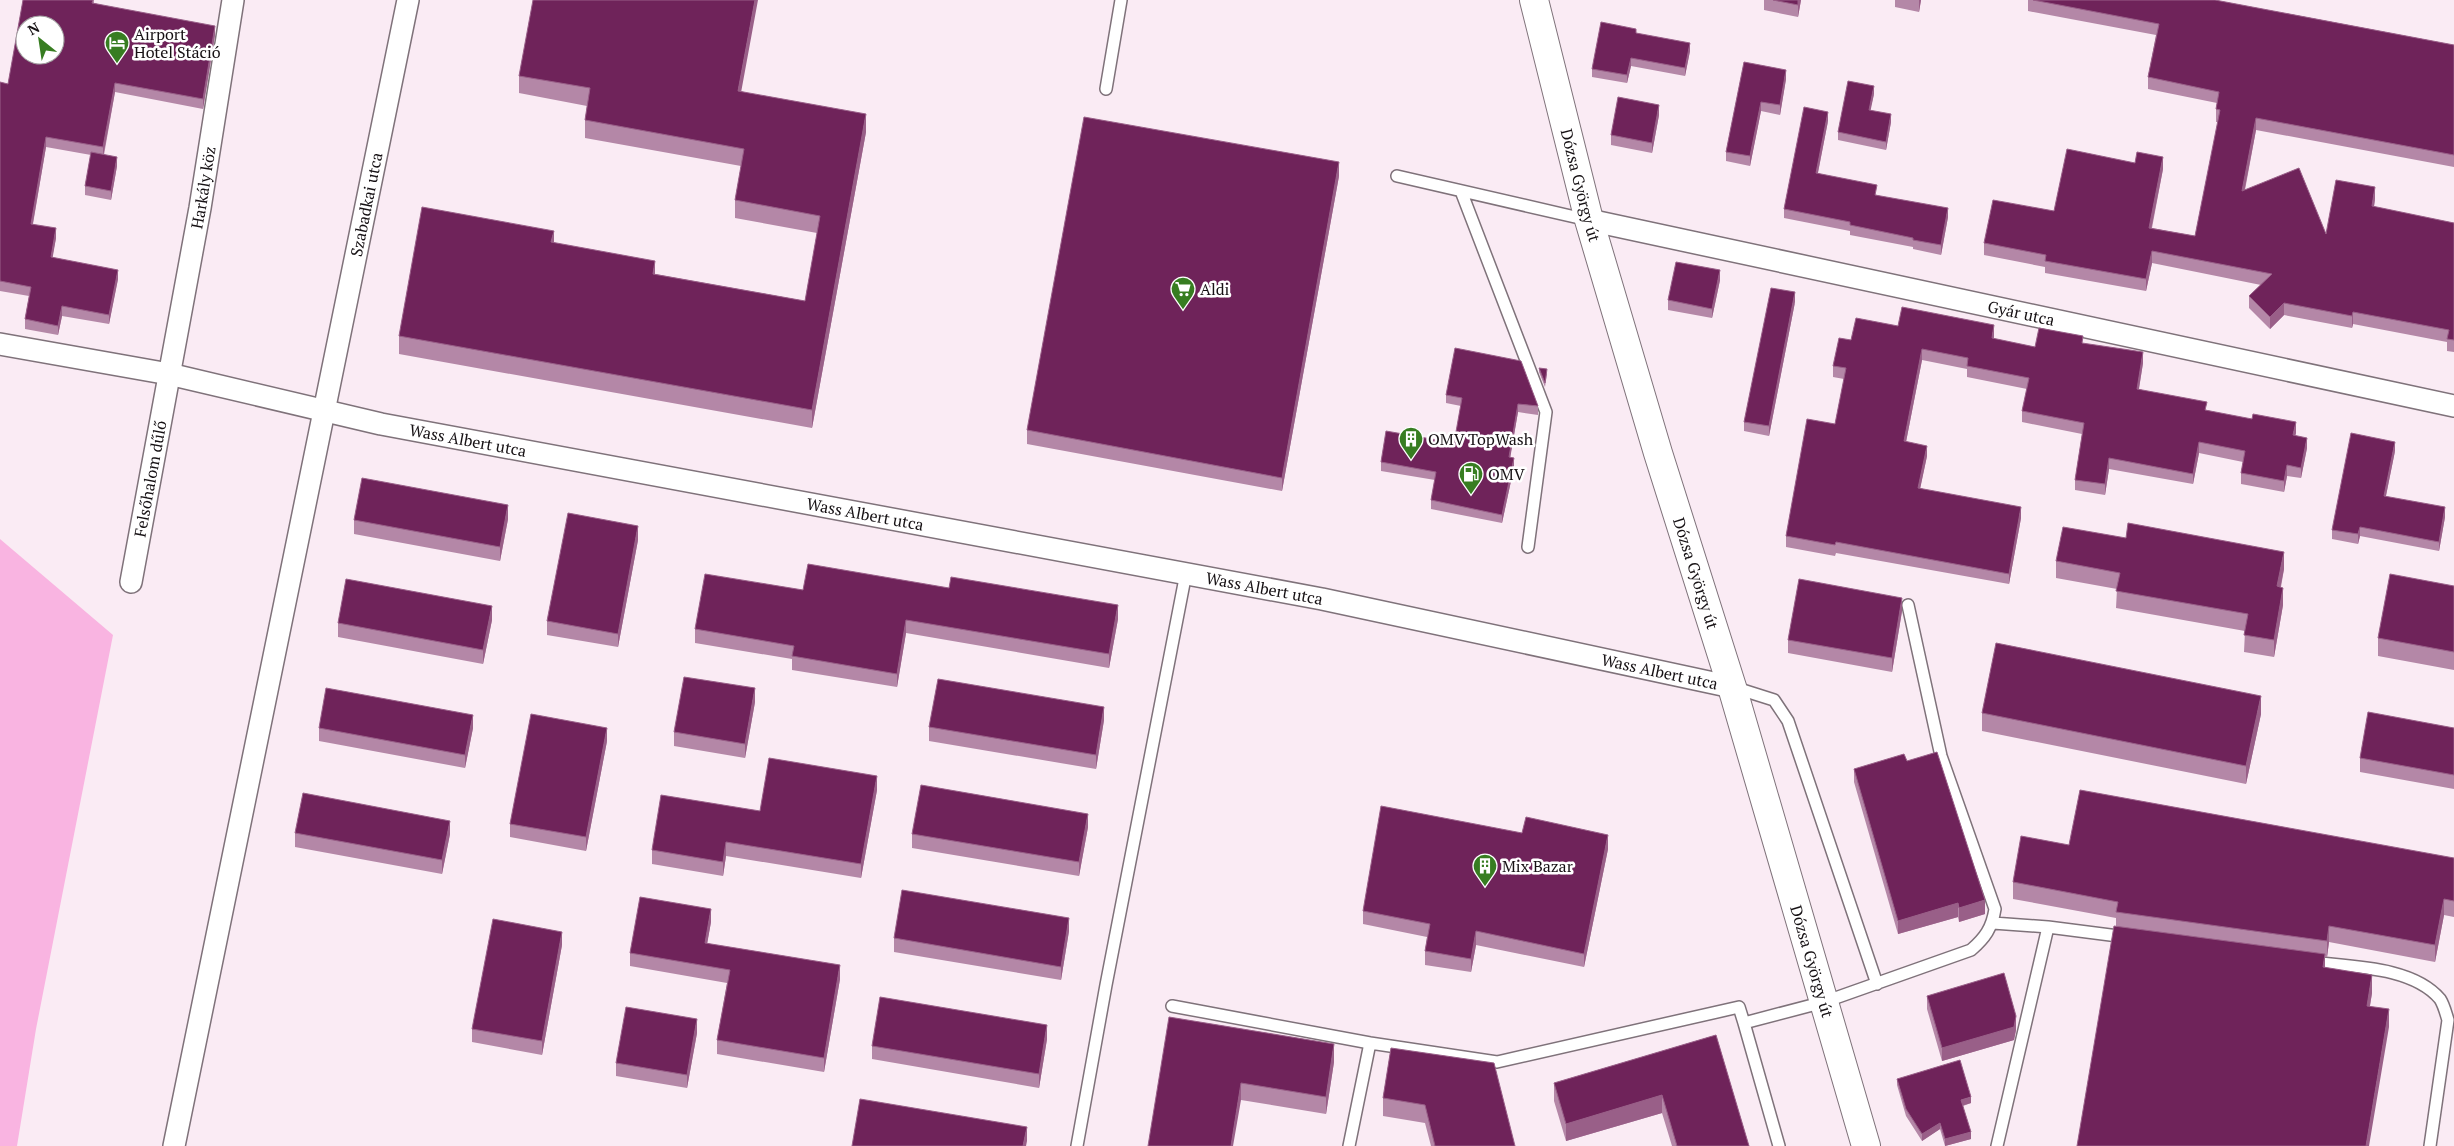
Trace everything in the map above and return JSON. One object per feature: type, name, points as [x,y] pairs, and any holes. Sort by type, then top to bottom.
[{"type":"main road","name":"Dózsa György út","points":[[1534,0],[1589,220],[1658,453],[1732,687],[1866,1146]]},
{"type":"street","name":"Harkály köz","points":[[169,374],[200,208],[233,0]]},
{"type":"street","name":"Szabadkai utca","points":[[174,1146],[408,0]]},
{"type":"street","name":"Gyár utca","points":[[1589,220],[2454,406]]},
{"type":"street","name":"Wass Albert utca","points":[[0,344],[169,374],[325,409],[381,424],[1322,599],[1732,687]]},
{"type":"street","name":"Felsőhalom dűlő","points":[[131,582],[169,374]]},
{"type":"lane","points":[[1106,89],[1121,0]]},
{"type":"lane","points":[[1397,176],[1589,220]]},
{"type":"lane","points":[[1462,191],[1546,412],[1528,546]]},
{"type":"lane","points":[[1078,1146],[1106,984],[1186,573]]},
{"type":"lane","points":[[1744,1023],[1824,1002],[1971,950],[1984,939],[1993,923],[1995,909],[1941,756],[1908,605]]},
{"type":"lane","points":[[1732,687],[1774,700],[1788,721],[1876,984]]},
{"type":"lane","points":[[1993,923],[2048,927],[2135,938]]},
{"type":"lane","points":[[1997,1146],[2048,927]]},
{"type":"lane","points":[[2300,961],[2397,974],[2425,986],[2441,1001],[2448,1020],[2430,1146]]},
{"type":"lane","points":[[1172,1006],[1370,1042],[1496,1062],[1739,1006],[1779,1146]]},
{"type":"lane","points":[[1349,1146],[1370,1042]]},
{"type":"shaded area","points":[[0,539],[113,635],[36,1029],[17,1146],[0,1146]]},
{"type":"building","points":[[23,0],[93,0],[92,3],[215,26],[203,99],[115,83],[103,147],[46,137],[31,224],[56,228],[51,257],[118,270],[109,315],[62,306],[58,326],[25,319],[31,287],[0,281],[0,82],[8,84],[15,45],[15,65],[65,65],[65,15],[20,15]]},
{"type":"building","points":[[533,0],[755,0],[738,91],[866,114],[812,410],[399,336],[422,207],[554,231],[551,242],[655,261],[653,274],[805,301],[820,216],[735,200],[744,149],[585,120],[590,88],[519,76]]},
{"type":"building","points":[[1773,0],[1798,0],[1798,5]]},
{"type":"building","points":[[2033,0],[2215,0],[2454,45],[2454,155],[2256,118],[2242,191],[2299,168],[2326,234],[2336,180],[2375,187],[2372,206],[2454,223],[2454,340],[2447,339],[2449,330],[2353,312],[2352,316],[2284,303],[2270,317],[2249,296],[2272,274],[2152,251],[2146,279],[2045,261],[2046,255],[1984,243],[1993,200],[2054,211],[2067,149],[2135,163],[2137,152],[2163,157],[2149,228],[2195,236],[2220,110],[2216,109],[2219,92],[2148,77],[2159,24]]},
{"type":"building","points":[[1601,22],[1636,29],[1636,33],[1690,43],[1685,68],[1631,58],[1627,75],[1592,69]]},
{"type":"building","points":[[1744,62],[1786,70],[1780,105],[1761,102],[1750,156],[1726,152]]},
{"type":"building","points":[[1848,81],[1874,86],[1869,110],[1891,114],[1886,142],[1838,132]]},
{"type":"building","points":[[1618,97],[1659,105],[1652,143],[1611,135]]},
{"type":"building","points":[[1804,107],[1828,112],[1816,173],[1877,185],[1875,195],[1948,208],[1941,245],[1850,225],[1850,222],[1784,209]]},
{"type":"building","name":"Aldi","points":[[1084,117],[1339,162],[1282,478],[1027,430]]},
{"type":"building","points":[[91,152],[117,157],[111,191],[85,186]]},
{"type":"building","points":[[1676,262],[1720,270],[1712,309],[1668,300]]},
{"type":"building","points":[[1771,288],[1795,292],[1769,426],[1744,422]]},
{"type":"building","points":[[1902,307],[1994,325],[1992,338],[2035,347],[2039,328],[2083,336],[2082,343],[2143,352],[2137,389],[2207,402],[2205,410],[2252,419],[2253,414],[2296,422],[2293,435],[2307,438],[2301,468],[2287,465],[2284,481],[2241,473],[2245,451],[2199,442],[2193,474],[2109,458],[2105,484],[2075,480],[2084,423],[2022,411],[2029,378],[1967,366],[1968,358],[1922,349],[1904,441],[1927,446],[1918,488],[2021,507],[2009,574],[1836,542],[1835,545],[1786,536],[1807,419],[1835,424],[1846,368],[1833,366],[1839,338],[1851,340],[1856,318],[1898,326]]},
{"type":"building","points":[[1455,348],[1521,361],[1538,406],[1518,404],[1509,457],[1514,458],[1502,515],[1431,500],[1436,472],[1381,462],[1386,431],[1454,443],[1462,398],[1446,395]]},
{"type":"building","points":[[1539,368],[1547,369],[1545,383]]},
{"type":"building","points":[[2351,433],[2395,442],[2384,496],[2445,507],[2439,542],[2360,527],[2358,534],[2332,530]]},
{"type":"building","points":[[362,478],[508,505],[500,547],[354,520]]},
{"type":"building","points":[[568,513],[638,526],[618,634],[547,621]]},
{"type":"building","points":[[2128,523],[2284,552],[2277,586],[2283,588],[2274,640],[2244,635],[2248,614],[2116,591],[2120,573],[2056,561],[2063,527],[2126,538]]},
{"type":"building","points":[[808,564],[949,588],[951,577],[1118,605],[1109,654],[906,620],[897,674],[792,656],[794,646],[695,629],[705,574],[803,590]]},
{"type":"building","points":[[2390,574],[2454,586],[2454,652],[2378,638]]},
{"type":"building","points":[[346,579],[492,606],[483,650],[338,623]]},
{"type":"building","points":[[1799,579],[1902,598],[1892,658],[1788,640]]},
{"type":"building","points":[[1996,643],[2261,696],[2246,766],[1982,713]]},
{"type":"building","points":[[684,677],[755,688],[745,744],[674,732]]},
{"type":"building","points":[[938,679],[1104,707],[1096,755],[929,727]]},
{"type":"building","points":[[326,688],[473,715],[465,755],[319,728]]},
{"type":"building","points":[[2368,712],[2454,728],[2454,775],[2360,758]]},
{"type":"building","points":[[531,714],[607,728],[586,837],[510,824]]},
{"type":"building","points":[[1937,752],[1985,900],[1959,908],[1958,903],[1898,921],[1854,769],[1904,754],[1907,761]]},
{"type":"building","points":[[769,758],[877,776],[861,864],[726,842],[723,862],[652,850],[661,795],[760,811]]},
{"type":"building","points":[[921,785],[1088,814],[1079,862],[912,834]]},
{"type":"building","points":[[2080,790],[2454,858],[2454,901],[2444,899],[2435,945],[2329,926],[2327,941],[2116,912],[2118,902],[2013,882],[2021,836],[2069,845]]},
{"type":"building","points":[[303,793],[450,821],[442,860],[295,833]]},
{"type":"building","name":"Mix Bazar","points":[[1381,806],[1522,833],[1526,817],[1608,835],[1584,954],[1476,931],[1471,959],[1425,951],[1430,924],[1363,911]]},
{"type":"building","points":[[902,890],[1069,918],[1061,967],[894,938]]},
{"type":"building","points":[[640,897],[711,909],[705,943],[840,965],[824,1058],[717,1040],[730,970],[630,953]]},
{"type":"building","points":[[493,919],[562,932],[542,1041],[472,1029]]},
{"type":"building","points":[[2114,926],[2325,954],[2323,967],[2372,975],[2367,1006],[2389,1009],[2366,1146],[2077,1146]]},
{"type":"building","points":[[2004,973],[2016,1016],[2014,1027],[1942,1048],[1927,996]]},
{"type":"building","points":[[880,997],[1047,1025],[1039,1074],[872,1046]]},
{"type":"building","points":[[626,1007],[697,1019],[687,1075],[616,1063]]},
{"type":"building","points":[[1169,1017],[1334,1044],[1326,1097],[1241,1083],[1231,1146],[1148,1146]]},
{"type":"building","points":[[1716,1035],[1749,1146],[1677,1146],[1662,1095],[1566,1124],[1554,1083]]},
{"type":"building","points":[[1391,1048],[1494,1063],[1515,1146],[1435,1146],[1425,1105],[1383,1098]]},
{"type":"building","points":[[1960,1060],[1971,1097],[1961,1100],[1971,1132],[1945,1139],[1940,1123],[1922,1134],[1906,1109],[1897,1079]]},
{"type":"building","points":[[860,1099],[1027,1127],[1023,1146],[852,1146]]},
{"type":"place","name":"Airport Hotel Stáció","points":[[117,64]]},
{"type":"place","name":"Aldi","points":[[1183,310]]},
{"type":"place","name":"OMV TopWash","points":[[1411,460]]},
{"type":"place","name":"OMV","points":[[1471,495]]},
{"type":"place","name":"Mix Bazar","points":[[1485,887]]}]
